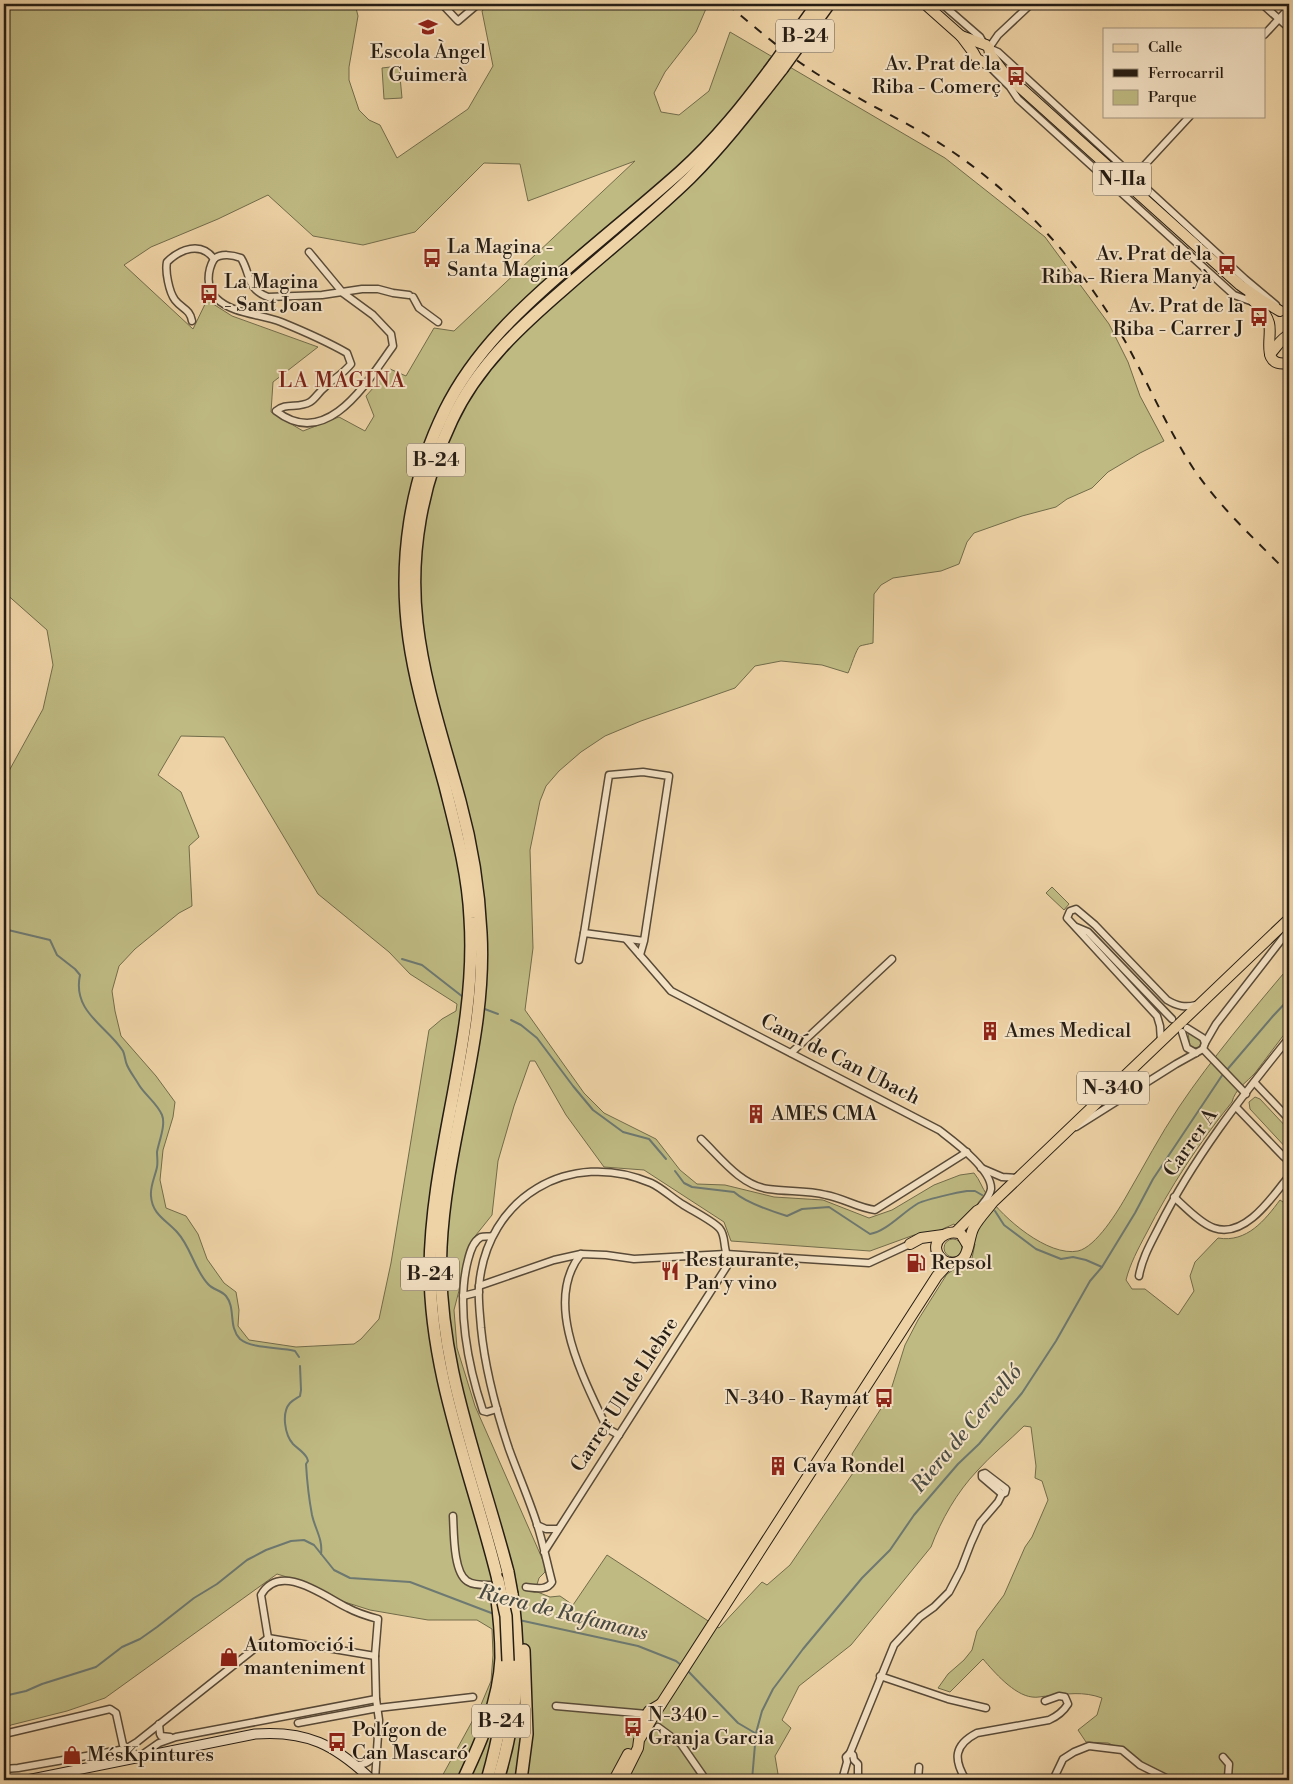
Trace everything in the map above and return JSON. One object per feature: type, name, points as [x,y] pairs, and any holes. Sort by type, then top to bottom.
[{"type":"highway","name":"B-24","points":[[778,67],[817,4]]},
{"type":"highway","name":"B-24","points":[[498,1780],[506,1754],[515,1709],[513,1663],[499,1580],[458,1401],[444,1327],[441,1284],[441,1247],[445,1200],[470,1031],[476,976],[465,870],[460,844],[412,657],[404,581],[407,536],[414,498],[425,459],[448,404],[473,365],[495,336],[532,298],[680,172],[706,147],[778,67],[828,4]]},
{"type":"highway","name":"B-24","points":[[487,1780],[496,1750],[513,1663],[516,1625],[512,1594],[499,1580]]},
{"type":"highway","points":[[463,1780],[487,1725],[496,1694],[513,1663]]},
{"type":"highway","points":[[513,1663],[527,1734],[521,1780]]},
{"type":"main road","name":"N-IIa","points":[[925,4],[961,36],[983,48],[1004,73],[1240,285],[1263,301],[1286,311]]},
{"type":"main road","name":"N-IIa","points":[[983,48],[975,57],[1004,73]]},
{"type":"main road","name":"N-IIa","points":[[1240,285],[1262,310],[1269,326],[1277,336],[1285,339]]},
{"type":"main road","points":[[1286,311],[1271,316],[1268,344],[1270,354],[1278,362],[1289,363]]},
{"type":"main road","points":[[1270,354],[1285,339]]},
{"type":"main road","points":[[1285,339],[1280,356],[1289,363]]},
{"type":"main road","name":"N-340","points":[[942,1258],[957,1262],[962,1260],[968,1250],[969,1225],[977,1211],[1019,1178],[1289,919]]},
{"type":"main road","name":"N-340","points":[[956,1232],[969,1225],[994,1198]]},
{"type":"main road","points":[[910,1244],[921,1238],[956,1232],[965,1239],[967,1244]]},
{"type":"main road","name":"N-340","points":[[658,1707],[698,1648],[936,1276],[942,1258],[938,1240],[943,1235]]},
{"type":"main road","points":[[910,1244],[928,1244],[942,1258]]},
{"type":"main road","points":[[637,1744],[645,1743],[657,1724],[658,1707]]},
{"type":"main road","points":[[27,1780],[255,1734],[272,1733],[294,1734],[320,1742],[342,1754],[373,1780]]},
{"type":"main road","points":[[614,1780],[637,1744]]},
{"type":"main road","points":[[622,1780],[637,1744]]},
{"type":"street","points":[[442,4],[458,21],[478,4]]},
{"type":"street","points":[[942,4],[980,37],[983,48]]},
{"type":"street","points":[[983,48],[1031,4]]},
{"type":"street","points":[[1262,4],[1289,28]]},
{"type":"street","points":[[1266,33],[1289,8]]},
{"type":"street","points":[[983,48],[998,52],[1129,173],[1286,311]]},
{"type":"street","points":[[985,63],[1010,87],[1018,99],[1234,295],[1254,302]]},
{"type":"street","points":[[1129,173],[1140,170],[1188,118]]},
{"type":"street","points":[[192,321],[190,312],[177,302],[173,296],[166,267],[167,262],[178,253],[189,248],[208,253],[214,259]]},
{"type":"street","points":[[309,252],[343,293],[373,315],[391,334],[393,346],[347,405],[328,419],[309,424],[294,422],[276,411],[281,406],[309,402],[325,386],[343,374],[351,364],[347,353],[279,321],[242,312],[219,300],[212,292],[208,282],[214,259],[218,256],[227,255],[241,258],[253,287],[260,294],[268,297],[291,297],[343,293],[362,289],[378,289],[393,294],[411,296],[419,308],[438,322]]},
{"type":"street","points":[[579,960],[608,775],[643,772],[670,776],[644,941],[640,954]]},
{"type":"street","points":[[1161,1042],[1159,1020],[1154,1011],[1067,918],[1070,911],[1076,909],[1095,925],[1167,1000],[1174,1005],[1183,1007],[1200,1005]]},
{"type":"street","points":[[1074,926],[1088,932],[1173,1018],[1091,929],[1084,917]]},
{"type":"street","points":[[1064,1135],[1196,1053],[1204,1046],[1216,1024],[1289,930]]},
{"type":"street","points":[[584,933],[644,941]]},
{"type":"street","name":"Camí de Can Ubach","points":[[626,939],[671,991],[939,1130],[967,1152],[981,1168],[989,1180],[994,1198]]},
{"type":"street","points":[[791,1053],[892,959]]},
{"type":"street","points":[[1196,1053],[1187,1048],[1184,1030],[1201,1035],[1208,1055],[1244,1092]]},
{"type":"street","name":"Carrer A","points":[[1139,1276],[1142,1262],[1174,1197],[1194,1164],[1236,1107],[1244,1092],[1255,1083],[1289,1038]]},
{"type":"street","points":[[1255,1083],[1289,1119]]},
{"type":"street","points":[[1236,1107],[1289,1160]]},
{"type":"street","points":[[701,1138],[732,1169],[750,1183],[766,1189],[825,1194],[874,1210],[967,1152]]},
{"type":"street","name":"Camí de Can Ubach","points":[[981,1168],[1002,1177],[1019,1178]]},
{"type":"street","points":[[526,1587],[546,1588],[552,1582],[537,1525],[509,1449],[497,1409],[483,1344],[479,1289],[482,1266],[492,1236],[502,1219],[518,1202],[531,1192],[559,1177],[574,1173],[602,1171],[625,1174],[653,1184],[718,1227],[723,1234],[726,1254]]},
{"type":"street","points":[[1174,1197],[1212,1228],[1224,1230],[1253,1217],[1289,1176]]},
{"type":"street","points":[[492,1236],[482,1236],[476,1240],[471,1250],[465,1275],[463,1296],[469,1352],[477,1392],[483,1411],[487,1412],[497,1409]]},
{"type":"street","points":[[463,1296],[554,1260],[581,1254],[634,1259],[726,1254],[869,1264],[910,1244]]},
{"type":"street","points":[[581,1254],[571,1267],[567,1286],[566,1305],[570,1334],[581,1372],[604,1422],[608,1429],[619,1435]]},
{"type":"street","name":"Carrer Ull de Llebre","points":[[544,1552],[724,1271],[727,1266],[726,1254]]},
{"type":"street","points":[[842,1780],[853,1755],[850,1754],[880,1676],[894,1645],[904,1632],[949,1592],[980,1524],[998,1502],[1002,1494]]},
{"type":"street","points":[[453,1516],[458,1563],[462,1576],[470,1583],[499,1580]]},
{"type":"street","points":[[537,1525],[546,1530],[558,1529]]},
{"type":"street","points":[[268,1638],[261,1595],[268,1585],[275,1582],[288,1580],[312,1588],[348,1608],[378,1618],[375,1656],[376,1700],[379,1720],[373,1780]]},
{"type":"street","points":[[98,1766],[126,1749],[268,1638],[375,1656]]},
{"type":"street","points":[[880,1676],[986,1708]]},
{"type":"street","points":[[966,1780],[960,1770],[957,1759],[958,1750],[967,1738],[977,1733],[1049,1720],[1058,1716],[1068,1704],[1065,1697],[1059,1696],[1045,1702]]},
{"type":"street","points":[[298,1723],[378,1708],[473,1697]]},
{"type":"street","points":[[159,1724],[162,1736],[166,1738],[176,1737],[376,1700]]},
{"type":"street","points":[[556,1706],[658,1707]]},
{"type":"street","points":[[4,1734],[110,1709],[116,1713],[123,1745],[139,1757],[159,1743],[176,1737]]},
{"type":"street","points":[[658,1727],[682,1744],[706,1780]]},
{"type":"street","points":[[1054,1780],[1063,1760],[1074,1752],[1089,1746],[1122,1750],[1140,1765],[1170,1780]]},
{"type":"street","points":[[4,1768],[18,1768],[126,1749]]},
{"type":"street","points":[[356,1765],[367,1763],[372,1759],[376,1750]]},
{"type":"street","points":[[1221,1780],[1228,1777],[1230,1771],[1229,1764],[1223,1757]]},
{"type":"street","points":[[850,1761],[859,1767],[858,1780]]},
{"type":"street","points":[[918,1780],[919,1767]]},
{"type":"green space","points":[[4,4],[355,4],[358,16],[349,67],[349,80],[359,110],[369,120],[380,125],[397,158],[468,109],[493,66],[482,11],[490,4],[708,4],[696,32],[665,72],[654,93],[661,112],[679,115],[709,91],[730,32],[945,158],[1045,237],[1109,324],[1128,362],[1140,396],[1164,441],[1108,472],[1092,488],[1067,499],[1056,507],[1022,516],[974,533],[967,542],[959,564],[941,571],[893,578],[881,585],[874,594],[873,643],[858,648],[848,673],[822,665],[781,661],[755,666],[735,688],[641,721],[605,736],[581,752],[559,771],[546,786],[540,801],[530,850],[533,948],[525,1010],[584,1093],[604,1113],[656,1139],[680,1170],[697,1184],[725,1185],[774,1197],[823,1200],[869,1218],[892,1210],[934,1185],[960,1175],[974,1173],[994,1204],[1027,1234],[1053,1248],[1078,1251],[1092,1243],[1106,1228],[1179,1107],[1232,1036],[1289,967],[1289,1028],[1255,1073],[1238,1089],[1232,1102],[1186,1166],[1165,1199],[1140,1245],[1126,1280],[1132,1289],[1145,1289],[1178,1315],[1194,1291],[1190,1276],[1195,1262],[1218,1238],[1228,1239],[1246,1233],[1261,1222],[1280,1200],[1289,1206],[1289,1780],[1180,1778],[1163,1774],[1146,1766],[1126,1751],[1108,1743],[1086,1742],[1078,1730],[1097,1715],[1102,1698],[1082,1694],[1036,1697],[1025,1695],[1011,1688],[983,1659],[950,1692],[938,1688],[948,1674],[972,1650],[977,1631],[1004,1595],[1048,1500],[1042,1481],[1035,1478],[1036,1466],[1031,1427],[1024,1426],[988,1459],[970,1479],[950,1507],[931,1547],[851,1645],[799,1686],[782,1720],[791,1728],[775,1756],[779,1780],[440,1780],[480,1707],[491,1681],[492,1629],[477,1620],[428,1620],[370,1610],[332,1598],[310,1584],[277,1574],[105,1698],[67,1711],[11,1725],[4,1730],[4,780],[43,709],[53,665],[47,630],[4,592]],"holes":[[[635,161],[454,331],[434,328],[406,376],[390,369],[366,396],[374,416],[365,431],[339,417],[303,431],[271,412],[273,382],[318,347],[232,316],[207,300],[193,329],[124,265],[151,247],[218,219],[268,195],[313,236],[363,245],[415,232],[484,163],[520,164],[528,201]],[[181,736],[224,737],[318,894],[389,952],[410,974],[457,1004],[456,1011],[442,1019],[429,1030],[391,1263],[379,1319],[354,1344],[296,1347],[249,1340],[238,1326],[239,1310],[236,1292],[224,1283],[207,1259],[198,1234],[186,1216],[166,1208],[160,1180],[163,1150],[173,1117],[175,1102],[156,1076],[121,1036],[112,991],[119,966],[135,949],[179,913],[192,906],[189,846],[199,837],[181,792],[158,775]],[[530,1061],[535,1061],[566,1115],[604,1167],[644,1170],[724,1222],[731,1241],[870,1251],[914,1235],[931,1234],[954,1224],[975,1244],[972,1258],[947,1274],[918,1320],[905,1345],[889,1396],[852,1454],[855,1470],[790,1565],[767,1585],[762,1582],[719,1628],[607,1555],[573,1605],[560,1596],[550,1597],[535,1591],[539,1578],[545,1572],[545,1565],[475,1406],[457,1348],[454,1310],[472,1240],[492,1215],[498,1161],[514,1106]]]},
{"type":"green space","points":[[399,66],[402,98],[384,99],[382,68]]},
{"type":"green space","points":[[1052,887],[1069,904],[1064,910],[1046,893]]},
{"type":"green space","points":[[1188,1033],[1200,1039],[1199,1047],[1194,1048],[1190,1046]]},
{"type":"green space","points":[[1255,1097],[1260,1099],[1289,1130],[1289,1151],[1250,1109],[1249,1102]]},
{"type":"green space","points":[[949,1239],[957,1239],[962,1244],[960,1255],[949,1257],[944,1252],[944,1244]]},
{"type":"waterway","points":[[4,929],[50,940],[57,955],[75,969],[80,975],[79,988],[81,999],[86,1009],[123,1051],[131,1073],[160,1111],[163,1119],[162,1133],[157,1152],[157,1167],[151,1189],[154,1208],[182,1238],[203,1278],[210,1286],[226,1296],[231,1306],[236,1334],[240,1339],[251,1345],[295,1351],[299,1357]]},
{"type":"waterway","points":[[402,959],[422,965],[463,997]]},
{"type":"waterway","name":"Riera de Cervelló","points":[[1226,1071],[1289,999]]},
{"type":"waterway","points":[[482,1008],[498,1014]]},
{"type":"waterway","points":[[511,1020],[521,1025],[537,1038],[593,1110],[623,1132],[649,1139],[666,1159]]},
{"type":"waterway","name":"Riera de Cervelló","points":[[752,1780],[756,1733],[762,1711],[773,1689],[803,1649],[862,1578],[890,1550],[914,1515],[958,1464],[979,1444],[1022,1393],[1056,1341],[1090,1281],[1102,1267],[1153,1179],[1223,1074]]},
{"type":"waterway","points":[[675,1171],[684,1183],[692,1187],[734,1192],[752,1203],[787,1216],[802,1209],[829,1207],[870,1234],[882,1229],[921,1202],[967,1191],[975,1191],[982,1195]]},
{"type":"waterway","points":[[995,1211],[1004,1225],[1036,1249],[1061,1259],[1073,1257],[1102,1267]]},
{"type":"waterway","points":[[300,1366],[300,1396],[287,1407],[285,1424],[290,1440],[304,1454],[308,1461],[306,1464],[309,1496],[312,1515],[320,1539],[321,1554]]},
{"type":"waterway","name":"Riera de Rafamans","points":[[4,1696],[26,1691],[96,1667],[122,1647],[140,1639],[157,1627],[247,1560],[266,1550],[291,1541],[304,1540],[314,1545],[334,1570],[350,1578],[410,1582],[494,1614]]},
{"type":"waterway","name":"Riera de Rafamans","points":[[519,1620],[638,1646],[676,1661],[681,1665]]},
{"type":"waterway","name":"Riera de Rafamans","points":[[687,1670],[738,1723],[755,1733]]},
{"type":"railway","points":[[727,4],[780,48],[814,72],[925,134],[957,155],[987,177],[1030,215],[1066,255],[1107,311],[1193,468],[1215,497],[1289,574]]},
{"type":"place","name":"Escola Àngel Guimerà","points":[[428,27]]},
{"type":"place","name":"Av. Prat de la Riba - Comerç","points":[[1016,76]]},
{"type":"place","name":"La Magina - Santa Magina","points":[[432,258]]},
{"type":"place","name":"Av. Prat de la Riba - Riera Manyà","points":[[1227,265]]},
{"type":"place","name":"La Magina - Sant Joan","points":[[209,294]]},
{"type":"place","name":"Av. Prat de la Riba - Carrer J","points":[[1259,317]]},
{"type":"place","name":"Ames Medical","points":[[990,1031]]},
{"type":"place","name":"AMES CMA","points":[[756,1114]]},
{"type":"place","name":"Repsol","points":[[916,1263]]},
{"type":"place","name":"Restaurante, Pan y vino","points":[[670,1271]]},
{"type":"place","name":"N-340 - Raymat","points":[[884,1398]]},
{"type":"place","name":"Cava Rondel","points":[[778,1466]]},
{"type":"place","name":"Automoció i manteniment","points":[[229,1657]]},
{"type":"place","name":"N-340 - Granja Garcia","points":[[633,1727]]},
{"type":"place","name":"Polígon de Can Mascaró","points":[[337,1742]]},
{"type":"place","name":"MésKpintures","points":[[72,1755]]},
{"type":"district","name":"LA MAGINA","points":[[342,381]]}]
